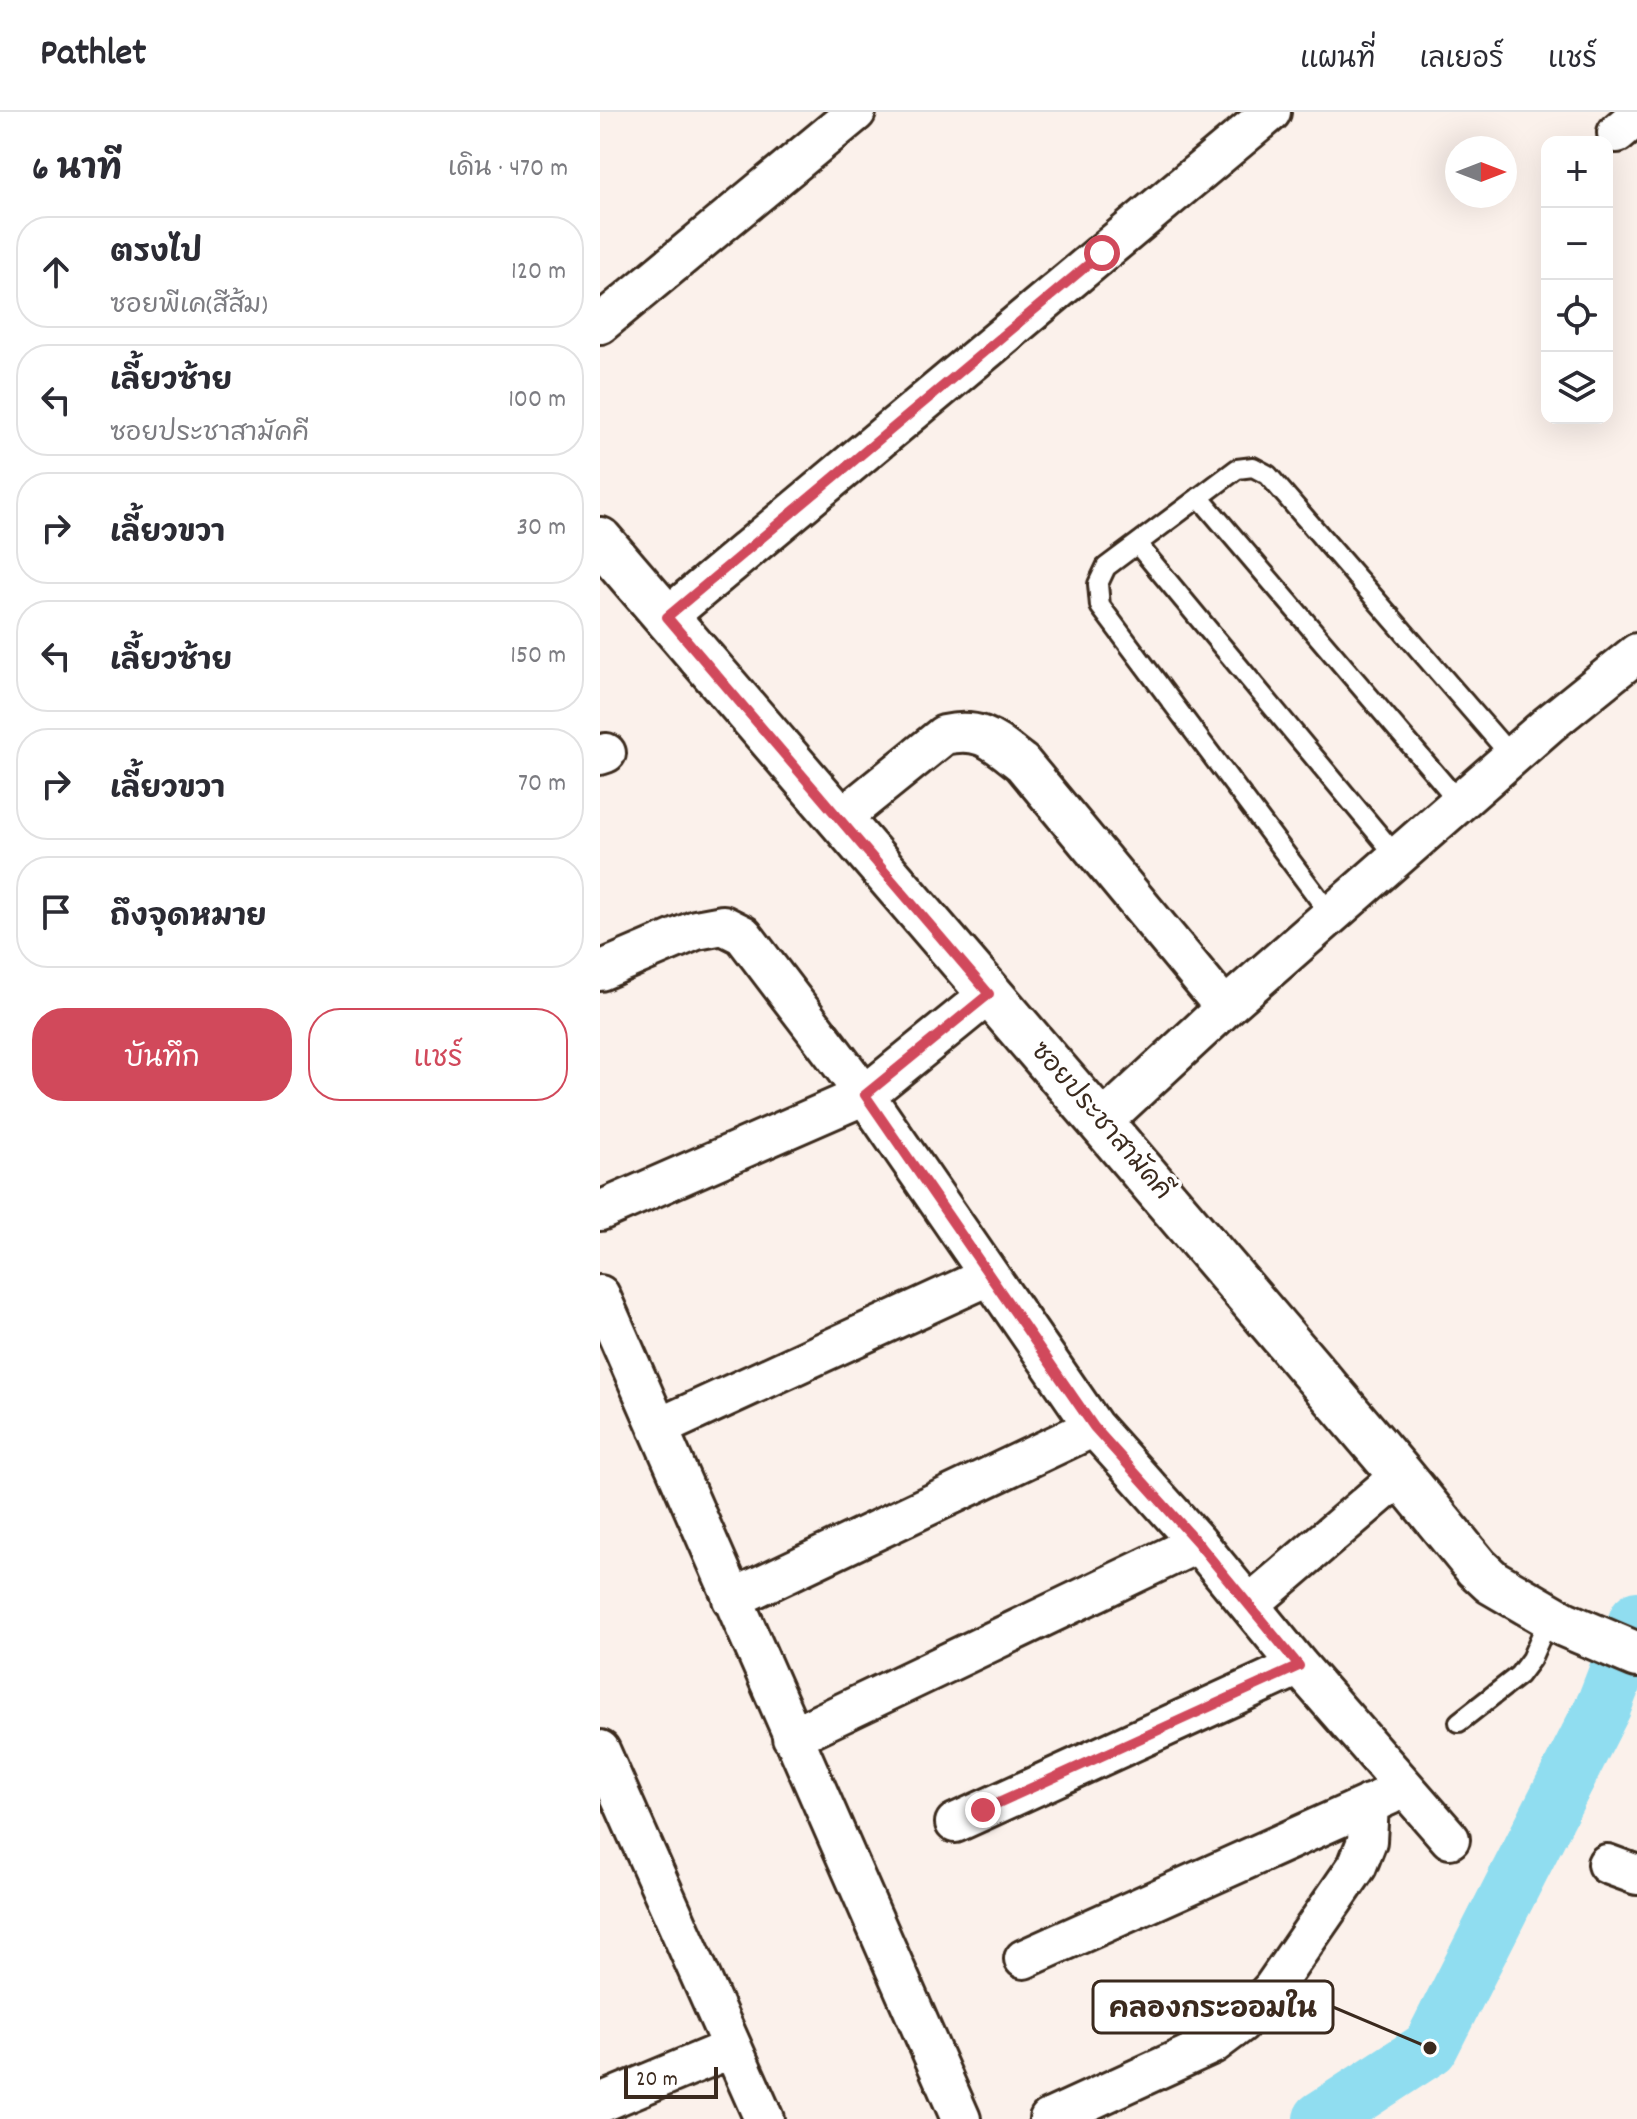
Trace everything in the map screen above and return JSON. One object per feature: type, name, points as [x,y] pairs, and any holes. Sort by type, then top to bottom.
[{"type":"street","points":[[600,324],[856,112]]},
{"type":"street","points":[[667,617],[1271,112]]},
{"type":"street","name":"ซอยประชาสามัคคี","points":[[600,540],[1101,1123],[1477,1568],[1492,1582],[1557,1620],[1637,1655]]},
{"type":"street","points":[[1101,1123],[1331,915],[1637,653]]},
{"type":"street","points":[[840,819],[944,735],[966,731],[991,739],[1022,763],[1225,1008]]},
{"type":"street","points":[[600,971],[696,930],[723,925],[743,935],[865,1095],[1094,1427],[1198,1543],[1299,1666],[1450,1839]]},
{"type":"street","points":[[600,1211],[865,1095],[989,994]]},
{"type":"street","points":[[658,1428],[989,1276]]},
{"type":"street","points":[[600,1295],[961,2119]]},
{"type":"street","points":[[732,1599],[1094,1427]]},
{"type":"street","points":[[1249,1605],[1401,1475]]},
{"type":"street","points":[[792,1737],[1198,1543]]},
{"type":"street","points":[[955,1823],[1299,1666]]},
{"type":"street","points":[[600,1750],[764,2119]]},
{"type":"street","points":[[1024,1959],[1405,1788]]},
{"type":"street","points":[[1049,2119],[1213,2044],[1241,2023],[1273,1988],[1357,1866],[1367,1841],[1369,1804]]},
{"type":"street","points":[[600,2103],[732,2048]]},
{"type":"lane","points":[[1331,915],[1100,606],[1098,584],[1106,567],[1237,469],[1253,467],[1268,475],[1512,757]]},
{"type":"lane","points":[[1199,497],[1460,803]]},
{"type":"lane","points":[[1137,544],[1398,858]]},
{"type":"lane","points":[[1459,1722],[1519,1675],[1557,1620]]},
{"type":"waterway","points":[[1321,2119],[1430,2048],[1604,1705],[1637,1619]]},
{"type":"place","name":"คลองกระออมใน","points":[[1430,2048]]},
{"type":"route","points":[[983,1810],[1299,1666],[1198,1543],[1094,1427],[865,1095],[989,994],[667,617],[1102,253]]}]
